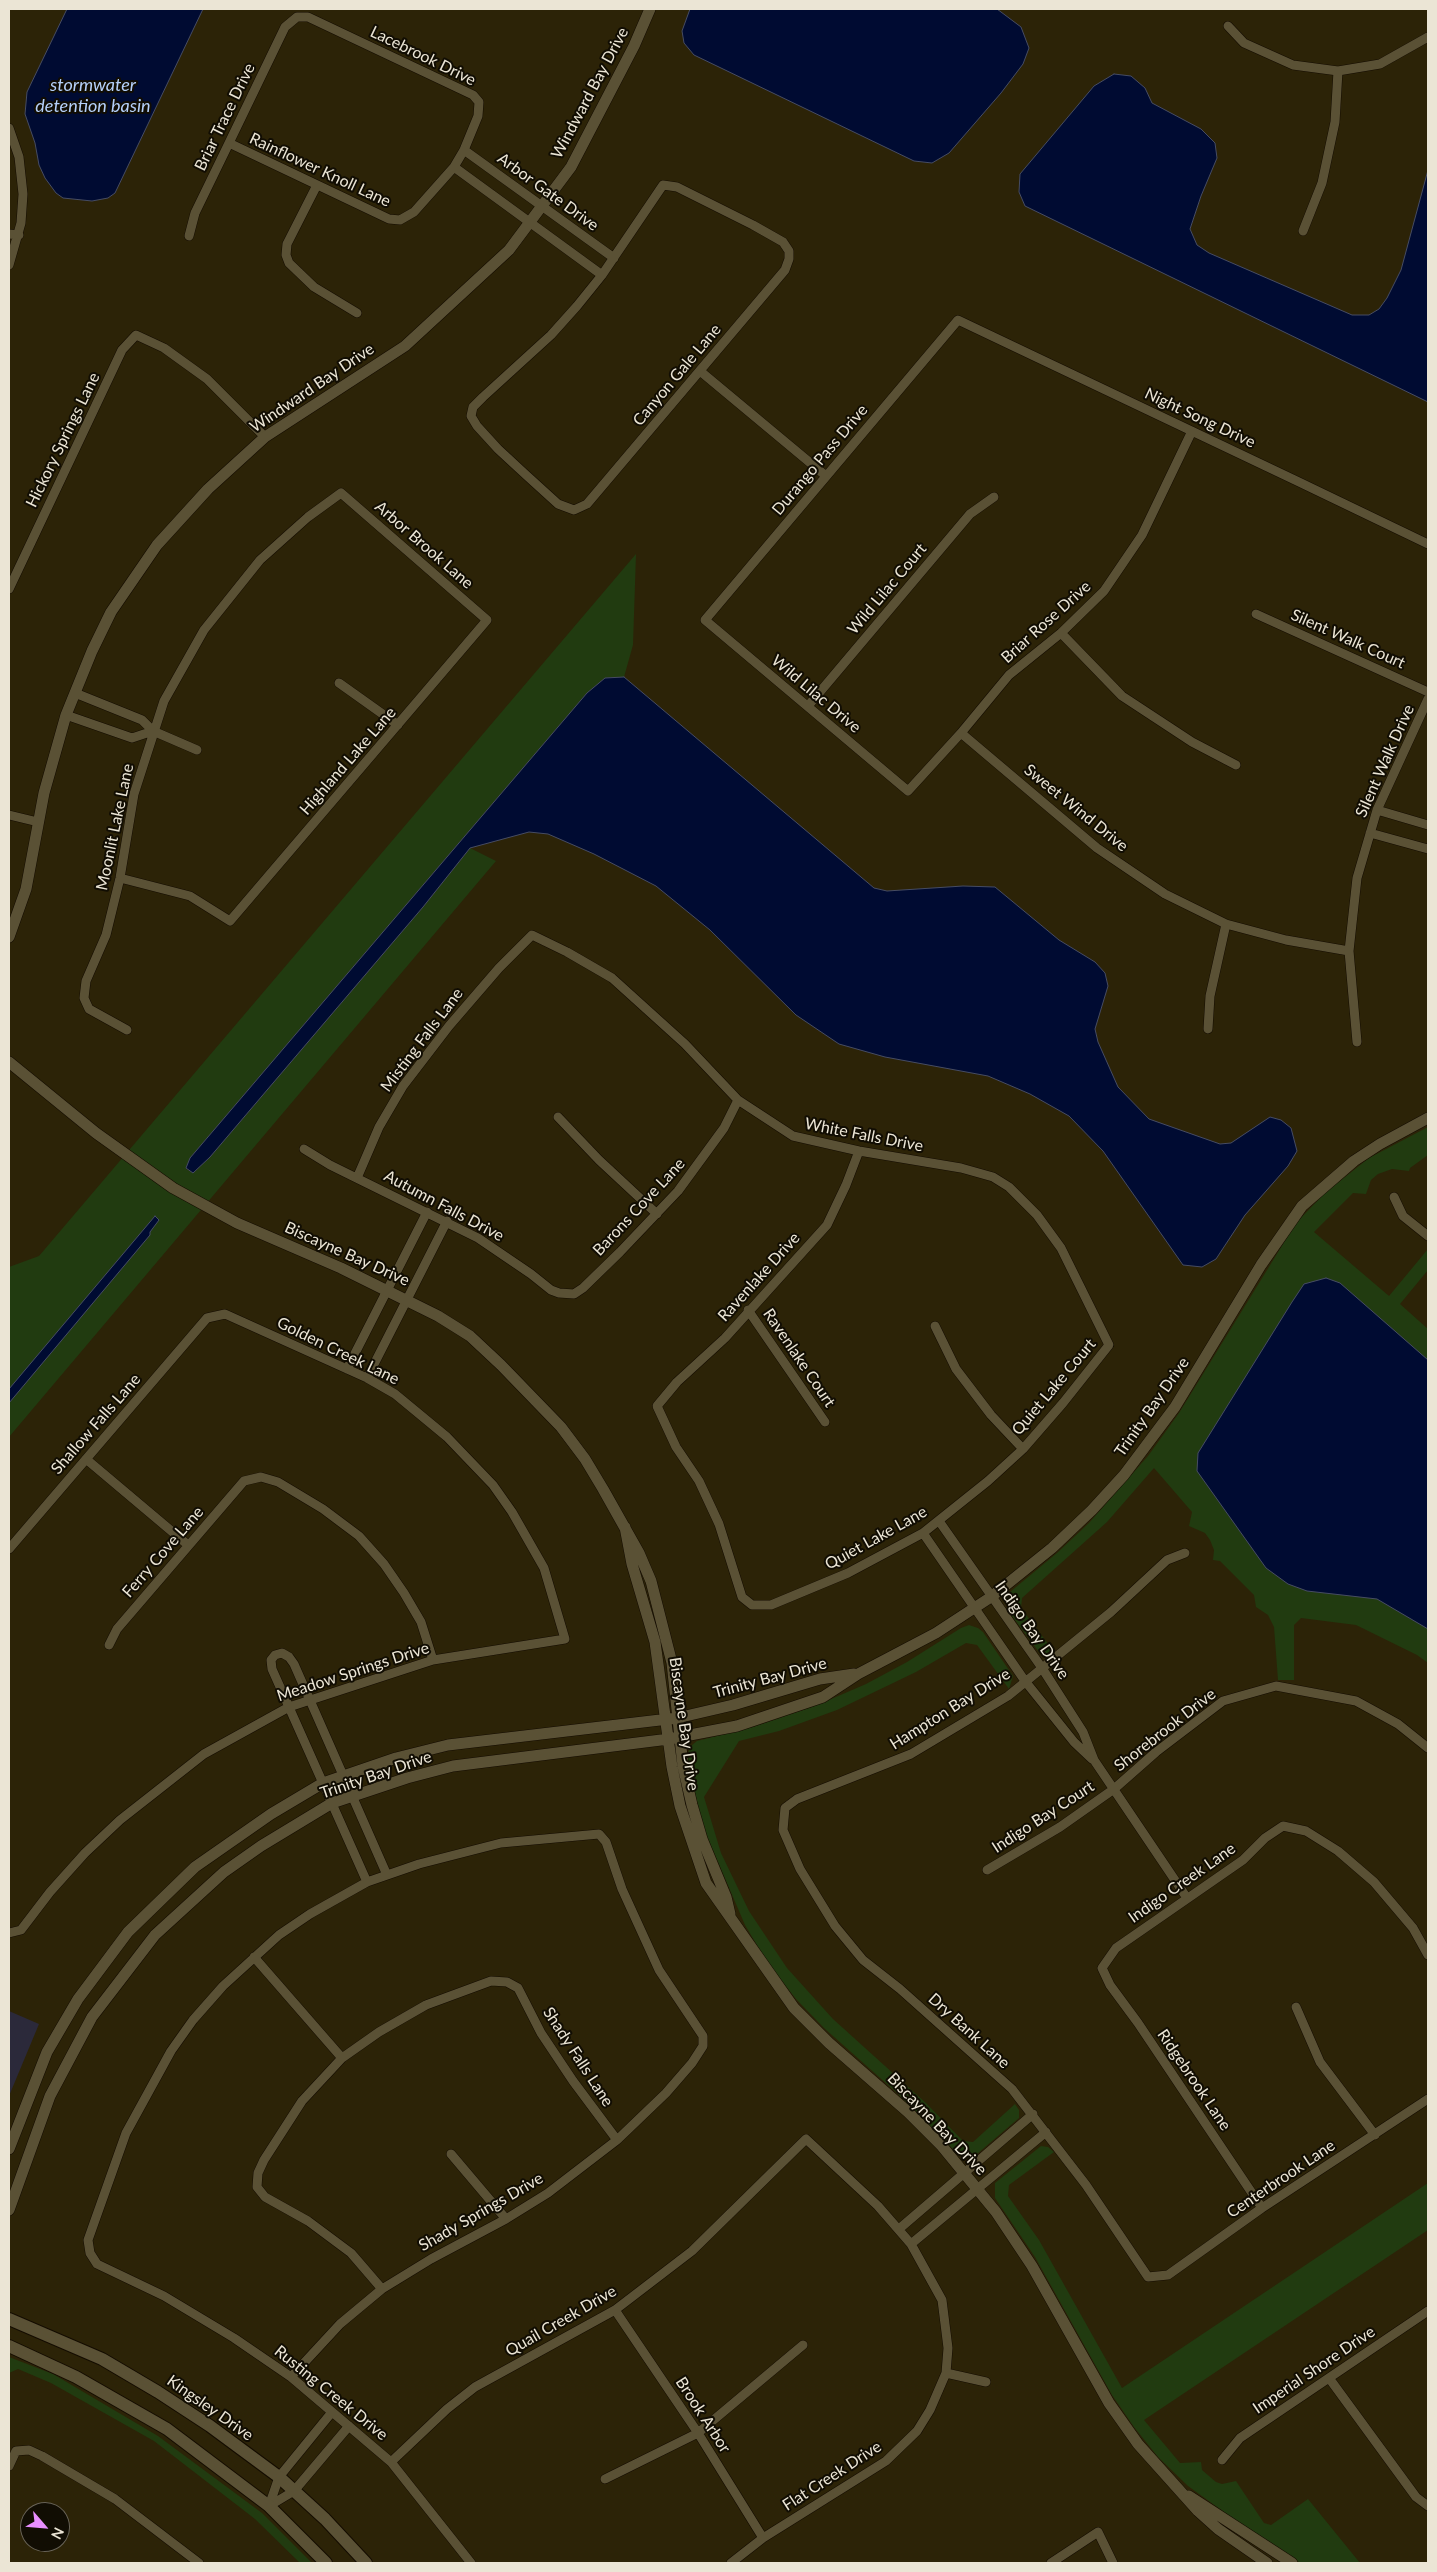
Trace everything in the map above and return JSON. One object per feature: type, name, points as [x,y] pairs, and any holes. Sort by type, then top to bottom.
[{"type":"main road","name":"Kingsley Drive","points":[[9,2319],[102,2359],[210,2426],[279,2477],[325,2519],[366,2563]]},
{"type":"main road","points":[[9,2346],[84,2381],[167,2429],[269,2506],[326,2563]]},
{"type":"street","name":"Windward Bay Drive","points":[[9,937],[26,889],[38,822],[66,715],[111,612],[157,545],[208,489],[265,437],[405,346],[509,250],[571,167],[634,46],[650,9]]},
{"type":"street","name":"Lacebrook Drive","points":[[297,17],[308,17],[473,95],[479,102],[478,116],[464,150]]},
{"type":"street","name":"Briar Trace Drive","points":[[189,236],[195,213],[285,27],[297,17]]},
{"type":"street","points":[[1228,26],[1244,43],[1293,65],[1338,71],[1380,64],[1428,37]]},
{"type":"street","points":[[1303,231],[1322,183],[1335,122],[1338,71]]},
{"type":"street","points":[[9,128],[19,157],[23,210],[19,235],[9,265]]},
{"type":"street","name":"Rainflower Knoll Lane","points":[[229,143],[389,219],[400,220],[414,212],[454,167]]},
{"type":"street","name":"Arbor Gate Drive","points":[[464,150],[614,258]]},
{"type":"street","points":[[464,150],[454,167],[602,275],[614,258]]},
{"type":"street","points":[[317,185],[287,244],[286,255],[289,263],[314,287],[357,313]]},
{"type":"street","name":"Canyon Gale Lane","points":[[602,275],[551,335],[473,407],[471,416],[487,437],[524,474],[558,504],[574,510],[587,504],[785,270],[789,251],[783,242],[716,205],[677,187],[663,185],[614,258]]},
{"type":"street","points":[[9,234],[19,235]]},
{"type":"street","name":"Night Song Drive","points":[[958,320],[1428,544]]},
{"type":"street","name":"Durango Pass Drive","points":[[705,620],[958,320]]},
{"type":"street","name":"Hickory Springs Lane","points":[[9,588],[122,350],[136,335],[164,348],[207,379],[265,437]]},
{"type":"street","points":[[700,371],[826,476]]},
{"type":"street","name":"Briar Rose Drive","points":[[908,791],[961,733],[1009,675],[1061,633],[1104,591],[1142,535],[1192,431]]},
{"type":"street","name":"Arbor Brook Lane","points":[[341,493],[487,620]]},
{"type":"street","name":"Moonlit Lake Lane","points":[[127,1030],[89,1009],[84,998],[86,981],[106,935],[120,878],[134,794],[164,701],[210,622],[260,560],[308,517],[341,493]]},
{"type":"street","name":"Wild Lilac Court","points":[[808,706],[970,514],[994,498]]},
{"type":"street","name":"Silent Walk Court","points":[[1256,614],[1428,692]]},
{"type":"street","name":"Highland Lake Lane","points":[[120,878],[190,896],[230,921],[487,620]]},
{"type":"street","name":"Wild Lilac Drive","points":[[705,620],[908,791]]},
{"type":"street","points":[[1061,633],[1122,696],[1192,742],[1236,765]]},
{"type":"street","points":[[339,683],[398,725]]},
{"type":"street","points":[[75,693],[142,720],[153,731],[197,750]]},
{"type":"street","name":"Silent Walk Drive","points":[[1357,1042],[1349,951],[1358,878],[1378,810],[1428,699]]},
{"type":"street","points":[[66,715],[132,738],[153,731]]},
{"type":"street","name":"Sweet Wind Drive","points":[[961,733],[1097,848],[1165,894],[1226,924],[1286,940],[1349,951]]},
{"type":"street","points":[[1378,810],[1428,825]]},
{"type":"street","points":[[9,815],[38,822]]},
{"type":"street","points":[[1370,833],[1428,849]]},
{"type":"street","points":[[1208,1029],[1210,996],[1226,924]]},
{"type":"street","name":"White Falls Drive","points":[[532,935],[567,952],[612,978],[685,1044],[738,1100],[793,1136],[859,1152],[962,1168],[993,1177],[1009,1187],[1037,1215],[1061,1248],[1109,1345]]},
{"type":"street","name":"Misting Falls Lane","points":[[357,1178],[380,1127],[403,1086],[455,1019],[498,968],[532,935]]},
{"type":"street","name":"Biscayne Bay Drive","points":[[9,1062],[96,1133],[173,1188],[237,1223],[408,1299],[470,1336],[534,1396],[585,1459],[625,1527],[648,1574],[661,1612],[672,1663],[674,1738],[702,1839],[726,1897],[731,1918],[757,1958],[794,2008],[829,2043],[908,2112],[978,2188],[1032,2266],[1109,2403],[1138,2444],[1183,2492],[1198,2511],[1218,2529],[1267,2563]]},
{"type":"street","name":"Barons Cove Lane","points":[[566,1294],[574,1294],[583,1288],[658,1214],[700,1163],[724,1128],[738,1100]]},
{"type":"street","points":[[558,1117],[599,1160],[658,1214]]},
{"type":"street","name":"Trinity Bay Drive","points":[[9,2210],[50,2096],[66,2062],[92,2017],[126,1970],[155,1935],[224,1872],[261,1846],[332,1804],[453,1766],[674,1738],[737,1726],[779,1713],[823,1697],[858,1674],[895,1656],[974,1609],[1052,1548],[1092,1510],[1152,1439],[1199,1369],[1280,1236],[1302,1206],[1354,1161],[1380,1144],[1428,1118]]},
{"type":"street","name":"Autumn Falls Drive","points":[[304,1149],[357,1178],[447,1222],[504,1255],[551,1290],[566,1294]]},
{"type":"street","name":"Ravenlake Drive","points":[[752,1605],[742,1597],[737,1587],[719,1524],[699,1481],[676,1447],[657,1406],[676,1382],[725,1338],[748,1310],[827,1225],[859,1152]]},
{"type":"street","points":[[1394,1197],[1404,1216],[1428,1236]]},
{"type":"street","points":[[348,1369],[427,1212]]},
{"type":"street","points":[[367,1378],[447,1222]]},
{"type":"street","name":"Ravenlake Court","points":[[748,1310],[825,1422]]},
{"type":"street","name":"Golden Creek Lane","points":[[207,1318],[225,1314],[367,1378],[421,1413],[468,1457],[493,1485],[512,1512],[544,1568],[565,1639]]},
{"type":"street","name":"Shallow Falls Lane","points":[[9,1549],[207,1318]]},
{"type":"street","name":"Quiet Lake Court","points":[[936,1326],[956,1369],[992,1415],[1023,1449],[1063,1403],[1109,1345]]},
{"type":"street","name":"Quiet Lake Lane","points":[[752,1605],[771,1605],[796,1596],[848,1573],[923,1533],[1023,1449]]},
{"type":"street","points":[[86,1459],[188,1545]]},
{"type":"street","name":"Ferry Cove Lane","points":[[109,1645],[117,1629],[244,1481],[261,1477],[278,1482],[324,1509],[359,1536],[384,1564],[404,1593],[421,1622],[433,1660]]},
{"type":"street","name":"Indigo Bay Drive","points":[[939,1521],[1042,1668],[1083,1732],[1094,1760],[1187,1898]]},
{"type":"street","name":"Indigo Bay Drive","points":[[923,1533],[1025,1681],[1074,1742],[1094,1760]]},
{"type":"street","name":"Hampton Bay Drive","points":[[785,1808],[798,1799],[911,1754],[1008,1696],[1111,1612],[1167,1560],[1185,1553]]},
{"type":"street","name":"Meadow Springs Drive","points":[[9,1933],[21,1930],[50,1892],[85,1853],[120,1820],[204,1754],[289,1707],[433,1660],[565,1639]]},
{"type":"street","points":[[367,1882],[272,1669],[271,1660],[275,1655],[282,1653],[289,1657],[387,1875],[367,1882],[310,1914],[254,1957],[342,2058],[302,2101],[281,2129],[258,2173],[257,2188],[265,2198],[308,2221],[351,2253],[382,2289]]},
{"type":"street","name":"Trinity Bay Drive","points":[[9,2148],[47,2052],[78,1999],[128,1932],[195,1867],[263,1819],[323,1782],[396,1758],[448,1745],[672,1718],[733,1705],[820,1679],[858,1674]]},
{"type":"street","name":"Shorebrook Drive","points":[[1114,1789],[1156,1752],[1223,1701],[1276,1686],[1356,1701],[1398,1724],[1428,1748]]},
{"type":"street","name":"Indigo Bay Court","points":[[987,1870],[1060,1827],[1114,1789]]},
{"type":"street","name":"Dry Bank Lane","points":[[785,1808],[783,1830],[800,1868],[835,1926],[863,1960],[900,1989],[1012,2089],[1086,2185],[1148,2277]]},
{"type":"street","name":"Indigo Creek Lane","points":[[1102,1968],[1116,1948],[1242,1860],[1265,1838],[1283,1826],[1306,1831],[1338,1851],[1366,1876],[1413,1928],[1428,1955]]},
{"type":"street","name":"Shady Springs Drive","points":[[291,2377],[340,2324],[382,2289],[431,2259],[506,2219],[548,2192],[617,2140],[666,2093],[692,2063],[703,2046],[703,2036],[659,1970],[622,1889],[606,1842],[599,1834],[501,1843],[419,1864],[387,1875]]},
{"type":"street","name":"Rusting Creek Drive","points":[[254,1957],[223,1986],[193,2020],[154,2080],[126,2133],[88,2240],[90,2253],[97,2264],[164,2296],[234,2338],[291,2377],[391,2462],[471,2563]]},
{"type":"street","name":"Ridgebrook Lane","points":[[1102,1968],[1110,1985],[1138,2023],[1262,2208]]},
{"type":"street","name":"Shady Falls Lane","points":[[342,2058],[378,2032],[426,2004],[491,1981],[507,1982],[518,1988],[547,2041],[573,2081],[617,2140]]},
{"type":"street","points":[[1296,2007],[1320,2062],[1374,2135]]},
{"type":"street","name":"Centerbrook Lane","points":[[1148,2277],[1168,2275],[1262,2208],[1428,2099]]},
{"type":"street","points":[[899,2229],[1032,2114]]},
{"type":"street","points":[[911,2244],[1046,2132]]},
{"type":"street","name":"Flat Creek Drive","points":[[731,2563],[763,2538],[886,2461],[917,2431],[930,2410],[946,2373],[948,2348],[942,2300],[911,2244],[850,2178],[806,2139]]},
{"type":"street","name":"Quail Creek Drive","points":[[391,2462],[447,2409],[475,2388],[615,2310],[692,2251],[806,2139]]},
{"type":"street","points":[[451,2154],[506,2219]]},
{"type":"street","name":"Brook Arbor","points":[[615,2310],[698,2432],[763,2538]]},
{"type":"street","name":"Imperial Shore Drive","points":[[1222,2460],[1240,2438],[1428,2311]]},
{"type":"street","points":[[604,2479],[698,2432],[803,2345]]},
{"type":"street","points":[[946,2373],[986,2382]]},
{"type":"street","points":[[1329,2378],[1416,2497],[1428,2506]]},
{"type":"street","points":[[269,2506],[279,2477],[332,2412]]},
{"type":"street","points":[[269,2506],[294,2491],[349,2426]]},
{"type":"street","points":[[9,2466],[16,2451],[29,2450],[35,2453],[115,2499],[199,2563]]},
{"type":"street","name":"Biscayne Bay Drive","points":[[1183,2492],[1292,2563]]},
{"type":"street","points":[[1051,2563],[1098,2532],[1113,2563]]},
{"type":"shaded area","points":[[9,2011],[39,2024],[9,2096]]},
{"type":"green space","points":[[636,554],[633,645],[624,677],[605,678],[587,693],[190,1158],[186,1169],[193,1173],[210,1157],[423,907],[470,848],[496,861],[9,1437],[9,1267],[39,1256]]},
{"type":"green space","points":[[1428,1127],[1428,1155],[1410,1168],[1409,1171],[1392,1169],[1378,1174],[1371,1180],[1366,1194],[1353,1193],[1314,1232],[1389,1296],[1428,1249],[1428,1270],[1400,1304],[1428,1329],[1428,1663],[1417,1655],[1356,1625],[1301,1618],[1294,1625],[1294,1680],[1278,1680],[1274,1627],[1268,1615],[1256,1607],[1254,1595],[1220,1561],[1213,1560],[1214,1550],[1210,1540],[1205,1533],[1189,1526],[1192,1512],[1154,1468],[1107,1522],[1022,1598],[1021,1608],[1055,1653],[1042,1656],[1009,1612],[1006,1598],[1010,1592],[1057,1553],[1089,1523],[1148,1456],[1179,1413],[1296,1223],[1325,1193],[1369,1158]]},
{"type":"green space","points":[[969,1625],[983,1632],[1013,1676],[1009,1689],[977,1645],[966,1643],[916,1672],[837,1710],[779,1731],[739,1741],[704,1797],[721,1853],[749,1911],[787,1968],[833,2019],[926,2103],[963,2141],[973,2142],[1015,2104],[1019,2110],[1019,2118],[977,2154],[964,2157],[957,2153],[897,2093],[824,2028],[796,1999],[767,1962],[745,1925],[703,1827],[688,1763],[688,1753],[691,1746],[697,1741],[753,1727],[815,1706],[866,1684]]},
{"type":"green space","points":[[1041,2146],[1048,2147],[1054,2152],[1009,2185],[1008,2196],[1039,2240],[1122,2388],[1428,2183],[1428,2230],[1144,2420],[1180,2463],[1201,2462],[1202,2470],[1216,2482],[1222,2484],[1236,2481],[1264,2523],[1271,2525],[1308,2499],[1360,2563],[1301,2563],[1281,2553],[1188,2486],[1158,2457],[1134,2427],[1112,2395],[1035,2257],[995,2198],[995,2183]]},
{"type":"green space","points":[[9,2357],[53,2374],[158,2436],[262,2513],[312,2563],[300,2563],[255,2519],[154,2441],[51,2383],[18,2369],[9,2373]]},
{"type":"water","name":"stormwater detention basin","points":[[67,9],[203,9],[115,193],[108,198],[92,201],[63,198],[56,193],[45,178],[39,165],[35,143],[25,114],[27,92]]},
{"type":"water","points":[[690,9],[997,9],[1021,27],[1029,48],[1023,64],[1001,93],[949,153],[932,163],[914,161],[694,55],[684,43],[682,31]]},
{"type":"water","points":[[1114,74],[1131,76],[1145,88],[1152,103],[1201,129],[1215,143],[1217,158],[1190,229],[1197,245],[1209,253],[1352,315],[1369,315],[1379,309],[1387,298],[1401,270],[1428,170],[1428,402],[1025,206],[1019,192],[1020,174],[1094,86]]},
{"type":"water","points":[[624,677],[874,888],[887,891],[963,886],[995,887],[1059,940],[1095,962],[1105,973],[1108,986],[1095,1029],[1098,1042],[1118,1087],[1149,1119],[1220,1144],[1231,1143],[1270,1117],[1281,1120],[1291,1128],[1297,1151],[1288,1166],[1245,1215],[1216,1259],[1202,1267],[1183,1265],[1103,1151],[1069,1116],[1030,1094],[988,1076],[885,1057],[839,1044],[796,1015],[710,930],[656,886],[594,854],[548,834],[529,832],[470,848],[423,907],[210,1157],[193,1173],[186,1168],[190,1158],[587,693],[605,678]]},
{"type":"water","points":[[155,1216],[159,1220],[150,1232],[150,1235],[9,1403],[9,1389]]},
{"type":"water","points":[[1326,1278],[1340,1283],[1428,1360],[1428,1629],[1377,1599],[1307,1591],[1288,1584],[1266,1568],[1197,1471],[1198,1453],[1304,1284]]}]
